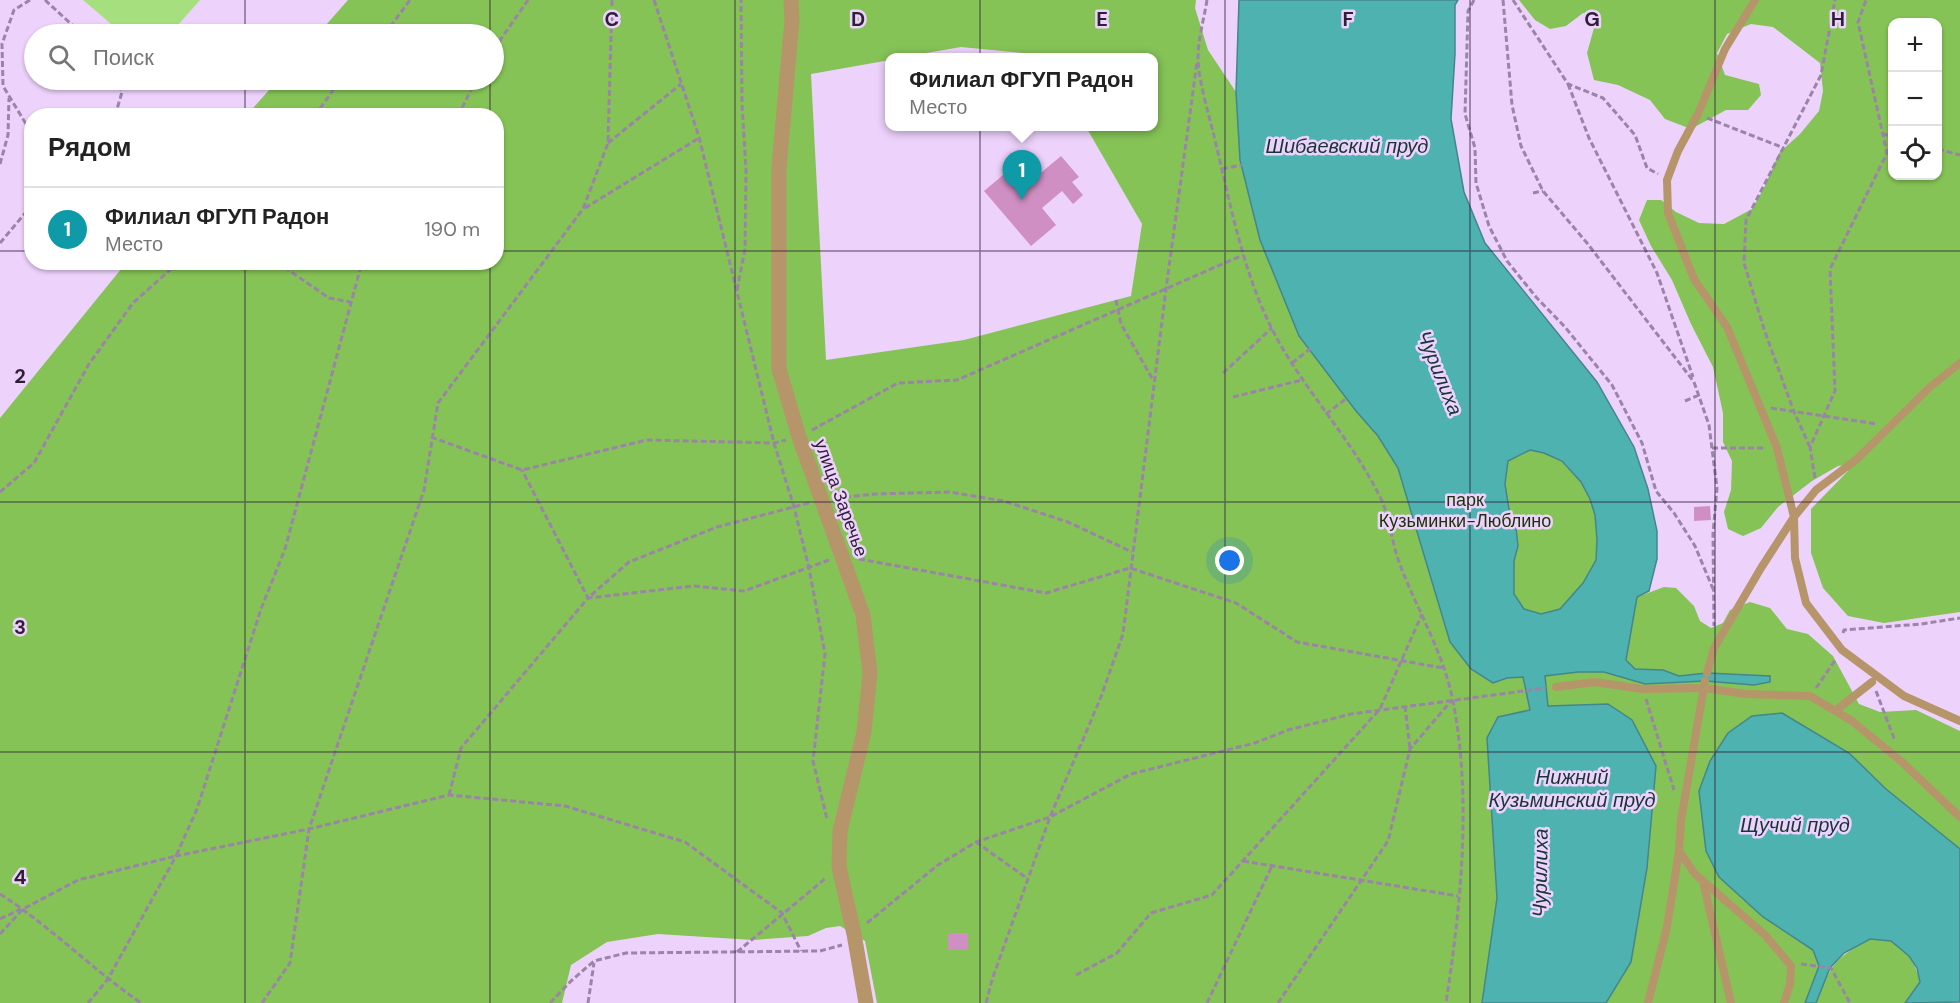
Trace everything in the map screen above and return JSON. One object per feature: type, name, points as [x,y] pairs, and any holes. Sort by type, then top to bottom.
[{"type":"street","name":"улица Заречье","points":[[790,0],[792,20],[779,167],[779,369],[799,437],[863,615],[870,674],[864,732],[840,831],[839,867],[866,1003]]},
{"type":"lane","points":[[1755,0],[1725,49],[1698,114],[1678,151],[1667,180],[1668,213],[1694,279],[1727,327],[1777,448],[1794,517],[1795,558],[1806,603],[1842,650],[1904,696],[1960,721]]},
{"type":"lane","points":[[1648,1003],[1668,927],[1681,820],[1705,681],[1714,648],[1761,568],[1794,517],[1816,490],[1857,459],[1930,387],[1960,363]]},
{"type":"lane","points":[[1556,687],[1595,682],[1642,689],[1705,681],[1746,694],[1809,696],[1852,721],[1902,762],[1960,817]]},
{"type":"lane","points":[[1835,711],[1872,682]]},
{"type":"lane","points":[[1679,851],[1695,874],[1765,935],[1791,966],[1790,984],[1784,1003]]},
{"type":"lane","points":[[1703,881],[1731,1003]]},
{"type":"path","points":[[24,121],[3,86],[2,44],[14,10],[30,0]]},
{"type":"path","points":[[45,0],[71,24]]},
{"type":"path","points":[[393,24],[410,0]]},
{"type":"path","points":[[504,35],[528,0]]},
{"type":"path","points":[[262,1003],[290,963],[309,829],[424,490],[438,403],[583,209],[608,144],[612,0]]},
{"type":"path","points":[[654,0],[699,137],[774,443],[794,507],[809,568],[825,654],[813,761],[829,825]]},
{"type":"path","points":[[737,292],[745,249],[746,203],[741,0]]},
{"type":"path","points":[[986,1003],[992,980],[1050,817],[1101,697],[1123,634],[1166,289],[1207,0]]},
{"type":"path","points":[[1474,0],[1468,11],[1464,114],[1475,148],[1476,183],[1489,226],[1507,261],[1612,385],[1642,443],[1656,491],[1674,513],[1695,546],[1714,590]]},
{"type":"path","points":[[1503,0],[1512,105],[1521,146],[1543,191],[1613,276],[1694,382]]},
{"type":"path","points":[[1513,0],[1568,84],[1589,138],[1657,273],[1709,425],[1717,488],[1713,534],[1714,648]]},
{"type":"path","points":[[1816,490],[1810,447],[1794,412],[1764,329],[1744,263],[1746,220],[1821,75],[1835,0]]},
{"type":"path","points":[[1810,447],[1835,391],[1830,269],[1887,153],[1858,22],[1866,0]]},
{"type":"path","points":[[1198,59],[1243,255],[1272,327],[1292,363],[1381,497],[1399,561],[1435,643],[1453,699],[1463,792],[1454,948],[1446,1003]]},
{"type":"path","points":[[608,144],[681,83]]},
{"type":"path","points":[[1568,84],[1603,98],[1635,135],[1647,168],[1667,180]]},
{"type":"path","points":[[118,108],[121,90]]},
{"type":"path","points":[[321,108],[333,90]]},
{"type":"path","points":[[462,108],[471,90]]},
{"type":"path","points":[[0,164],[8,135],[9,96]]},
{"type":"path","points":[[1698,114],[1784,148]]},
{"type":"path","points":[[1883,134],[1888,135]]},
{"type":"path","points":[[583,209],[699,137]]},
{"type":"path","points":[[1942,150],[1960,155]]},
{"type":"path","points":[[1222,169],[1242,165]]},
{"type":"path","points":[[1533,193],[1543,191]]},
{"type":"path","points":[[0,243],[24,214]]},
{"type":"path","points":[[431,437],[522,470],[647,440],[774,443],[799,437],[898,383],[957,380],[1243,255]]},
{"type":"path","points":[[0,492],[34,463],[89,364],[134,303],[170,270]]},
{"type":"path","points":[[289,270],[329,298],[350,302]]},
{"type":"path","points":[[88,1003],[108,980],[176,856],[197,809],[261,609],[285,549],[360,270]]},
{"type":"path","points":[[1116,300],[1121,324],[1154,382]]},
{"type":"path","points":[[1222,373],[1272,327]]},
{"type":"path","points":[[1292,363],[1310,349]]},
{"type":"path","points":[[1233,398],[1302,380]]},
{"type":"path","points":[[1685,401],[1699,395]]},
{"type":"path","points":[[1326,414],[1347,398]]},
{"type":"path","points":[[1760,406],[1890,426]]},
{"type":"path","points":[[1712,448],[1777,448]]},
{"type":"path","points":[[522,470],[588,598]]},
{"type":"path","points":[[449,795],[461,748],[588,598],[629,562],[717,527],[821,500],[875,494],[949,492],[1004,501],[1068,522],[1132,552]]},
{"type":"path","points":[[588,598],[694,586],[744,591],[842,556],[1046,593],[1130,568],[1236,603],[1297,642],[1443,668]]},
{"type":"path","points":[[1076,975],[1117,953],[1151,913],[1212,895],[1380,709],[1422,614]]},
{"type":"path","points":[[1809,696],[1842,650],[1844,630],[1921,624],[1960,618]]},
{"type":"path","points":[[1872,682],[1902,762]]},
{"type":"path","points":[[550,1003],[594,961],[626,953],[820,951],[842,945],[938,865],[976,842],[1050,817],[1131,774],[1255,743],[1288,730],[1330,719],[1380,709],[1547,688]]},
{"type":"path","points":[[1642,689],[1670,775],[1681,820]]},
{"type":"path","points":[[1410,749],[1453,699]]},
{"type":"path","points":[[1278,1003],[1388,842],[1410,749],[1405,706]]},
{"type":"path","points":[[0,919],[78,880],[176,856],[309,829],[449,795],[565,806],[685,842],[782,913],[801,951]]},
{"type":"path","points":[[976,842],[1028,879]]},
{"type":"path","points":[[1243,861],[1458,896]]},
{"type":"path","points":[[1207,1003],[1272,866]]},
{"type":"path","points":[[737,952],[839,867]]},
{"type":"path","points":[[0,894],[23,909],[108,980],[141,1003]]},
{"type":"path","points":[[0,934],[23,909]]},
{"type":"path","points":[[588,1003],[594,961]]},
{"type":"path","points":[[1791,966],[1805,963],[1831,968],[1850,1003]]},
{"type":"green space","points":[[83,0],[200,0],[179,24],[111,24]]},
{"type":"green space","name":"парк Кузьминки-Люблино","points":[[348,0],[1196,0],[1195,8],[1208,50],[1236,92],[1240,160],[1260,240],[1299,336],[1378,436],[1398,468],[1450,642],[1507,678],[1523,677],[1530,710],[1498,717],[1487,738],[1497,898],[1482,1003],[877,1003],[865,941],[840,926],[826,928],[808,936],[753,940],[658,934],[607,942],[571,965],[562,1003],[0,1003],[0,418],[120,270],[504,270],[504,108],[253,108],[269,90],[504,90],[504,24],[327,24]],"holes":[[[961,47],[1024,53],[1158,53],[1158,131],[1088,131],[1142,224],[1131,296],[964,340],[826,360],[811,74],[885,61],[885,53],[926,53]]]},
{"type":"green space","points":[[1519,0],[1960,0],[1960,612],[1884,623],[1848,616],[1823,588],[1811,553],[1811,509],[1848,471],[1844,465],[1812,481],[1778,507],[1761,528],[1743,536],[1728,529],[1724,512],[1731,490],[1732,461],[1723,442],[1723,413],[1713,367],[1672,280],[1651,246],[1639,220],[1647,200],[1661,200],[1676,212],[1699,223],[1724,224],[1752,209],[1779,153],[1800,134],[1819,111],[1823,91],[1820,63],[1773,27],[1751,24],[1727,34],[1717,53],[1725,75],[1759,84],[1761,95],[1748,110],[1726,110],[1691,129],[1665,119],[1650,100],[1618,85],[1594,80],[1587,53],[1594,28],[1590,15],[1583,13],[1566,26],[1550,29],[1535,20]]},
{"type":"green space","points":[[1530,450],[1562,461],[1581,482],[1595,515],[1597,539],[1596,560],[1583,583],[1560,609],[1541,614],[1524,609],[1514,594],[1514,561],[1518,546],[1505,484],[1508,461]]},
{"type":"green space","points":[[1664,587],[1676,588],[1694,606],[1700,621],[1711,628],[1723,623],[1730,610],[1750,602],[1770,608],[1787,629],[1808,634],[1833,656],[1859,704],[1880,712],[1916,710],[1960,731],[1960,849],[1886,789],[1849,753],[1782,713],[1789,932],[1813,950],[1819,966],[1805,1003],[1606,1003],[1631,962],[1647,868],[1548,706],[1545,676],[1604,672],[1645,684],[1705,681],[1754,685],[1769,676],[1707,673],[1679,676],[1663,670],[1635,669],[1626,660],[1637,597]]},
{"type":"green space","points":[[1870,939],[1895,943],[1913,963],[1920,982],[1905,1003],[1816,1003],[1830,971],[1840,958]]},
{"type":"water","name":"Шибаевский пруд","points":[[1239,0],[1458,0],[1455,5],[1451,119],[1464,192],[1485,243],[1597,382],[1634,447],[1648,489],[1657,531],[1657,559],[1649,591],[1637,597],[1626,660],[1635,669],[1663,670],[1679,676],[1707,673],[1770,676],[1770,682],[1754,685],[1705,681],[1645,684],[1604,672],[1545,676],[1548,706],[1608,704],[1632,720],[1656,766],[1647,868],[1631,962],[1606,1003],[1482,1003],[1497,898],[1487,738],[1498,717],[1530,710],[1523,677],[1507,678],[1493,683],[1471,669],[1450,642],[1398,468],[1378,436],[1299,336],[1260,240],[1240,160],[1236,92]],"holes":[[[1530,450],[1562,461],[1581,482],[1595,515],[1597,539],[1596,560],[1583,583],[1560,609],[1541,614],[1524,609],[1514,594],[1514,561],[1518,546],[1505,484],[1508,461]]]},
{"type":"water","name":"Щучий пруд","points":[[1782,713],[1849,753],[1886,789],[1960,849],[1960,1002],[1905,1003],[1920,982],[1917,968],[1909,956],[1891,941],[1870,939],[1844,953],[1830,968],[1816,1003],[1805,1003],[1819,966],[1813,950],[1763,917],[1719,877],[1706,851],[1699,791],[1710,761],[1728,733],[1752,716]]},
{"type":"building","points":[[1061,156],[1079,177],[1072,182],[1083,195],[1073,204],[1062,191],[1042,208],[1056,225],[1031,246],[984,191],[1009,170],[1024,187]]},
{"type":"building","points":[[1710,506],[1711,520],[1694,521],[1694,507]]},
{"type":"building","points":[[948,933],[968,933],[968,950],[948,950]]},
{"type":"place","name":"Филиал ФГУП Радон","points":[[1022,200]]},
{"type":"water label","name":"Чурилиха","points":[[1440,373]]},
{"type":"water label","name":"Нижний Кузьминский пруд","points":[[1572,788]]},
{"type":"water label","name":"Чурилиха","points":[[1540,873]]}]
